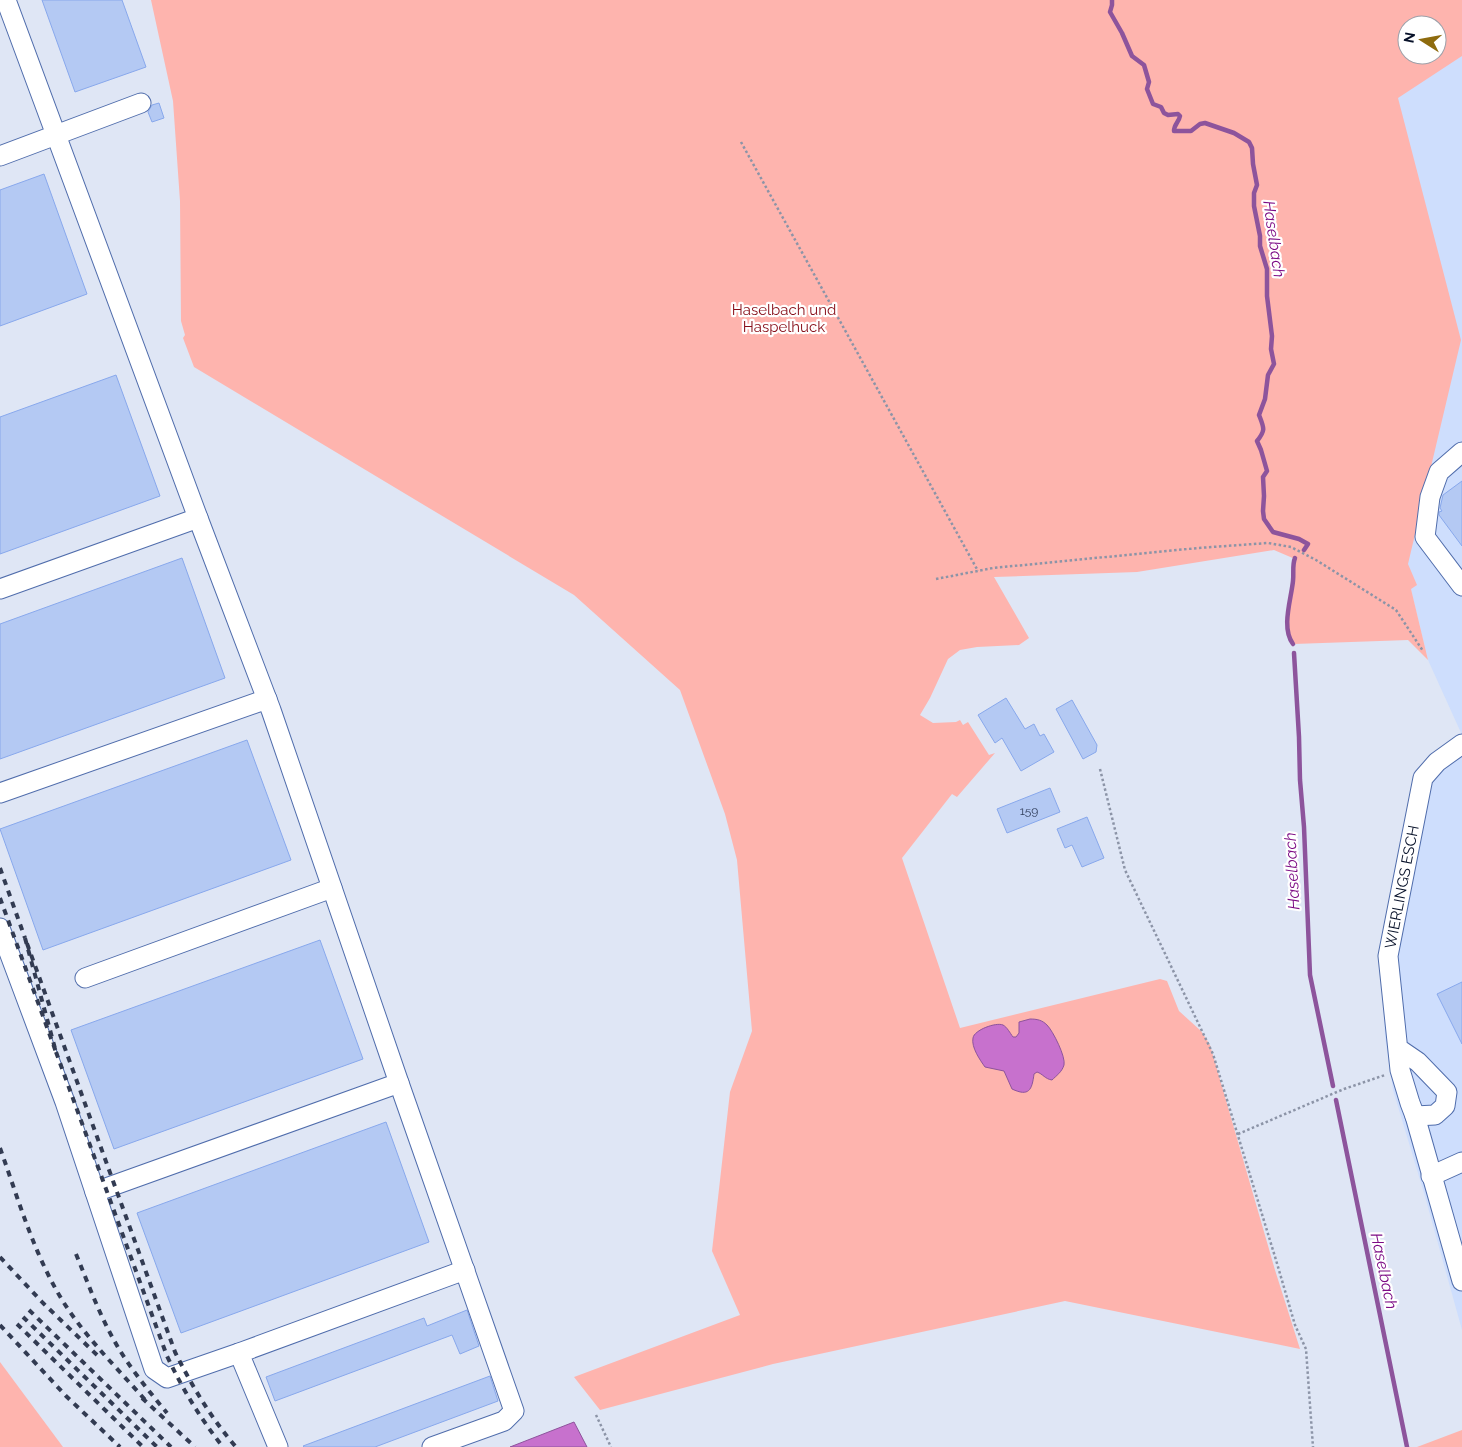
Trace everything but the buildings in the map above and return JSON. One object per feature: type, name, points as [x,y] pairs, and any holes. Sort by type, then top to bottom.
[{"type":"street","points":[[6,0],[267,699],[514,1410],[504,1421],[432,1447]]},
{"type":"street","points":[[0,156],[141,103]]},
{"type":"street","points":[[1462,452],[1439,472],[1430,497],[1425,536],[1462,586]]},
{"type":"street","points":[[0,590],[198,518]]},
{"type":"street","points":[[0,793],[267,699]]},
{"type":"street","name":"WIERLINGS ESCH","points":[[1462,744],[1437,762],[1423,778],[1388,956],[1400,1070],[1462,1281]]},
{"type":"street","points":[[84,978],[332,888]]},
{"type":"street","points":[[0,928],[65,1102],[154,1369],[167,1378],[465,1270]]},
{"type":"street","points":[[1399,1049],[1418,1062],[1447,1092],[1445,1106],[1435,1115],[1415,1116]]},
{"type":"street","points":[[95,1192],[399,1083]]},
{"type":"street","points":[[1431,1176],[1462,1162]]},
{"type":"street","points":[[239,1353],[278,1447]]},
{"type":"path","points":[[741,142],[978,571]]},
{"type":"path","points":[[936,579],[993,568],[1268,543],[1291,547],[1316,560],[1396,610],[1423,651]]},
{"type":"path","points":[[1100,769],[1125,870],[1213,1054],[1295,1325],[1306,1350],[1312,1447]]},
{"type":"path","points":[[1238,1134],[1344,1089],[1400,1070]]},
{"type":"path","points":[[596,1415],[612,1447]]},
{"type":"shaded area","points":[[1462,0],[1462,735],[1428,660],[1405,565],[1351,21]]},
{"type":"shaded area","points":[[1462,739],[1462,1330],[1393,1090],[1385,1037],[1381,956],[1430,762]]},
{"type":"shaded area","points":[[1030,1019],[1041,1021],[1050,1028],[1061,1050],[1064,1065],[1052,1080],[1037,1072],[1034,1074],[1031,1088],[1026,1092],[1022,1092],[1012,1089],[1004,1071],[985,1067],[978,1057],[973,1038],[977,1032],[1000,1024],[1006,1027],[1013,1037],[1016,1037],[1019,1033],[1019,1022]]},
{"type":"shaded area","points":[[574,1422],[587,1447],[510,1447]]},
{"type":"green space","name":"Haselbach und Haspelhuck","points":[[151,0],[1462,0],[1462,56],[1398,98],[1461,340],[1408,564],[1417,585],[1411,589],[1428,660],[1408,640],[1294,644],[1290,638],[1288,623],[1294,583],[1295,559],[1274,550],[1137,572],[994,577],[1029,638],[1019,645],[977,647],[960,650],[948,659],[920,715],[933,723],[956,722],[960,720],[963,725],[968,722],[989,755],[995,753],[957,797],[952,794],[902,858],[960,1028],[1160,979],[1167,981],[1179,1011],[1201,1031],[1210,1045],[1275,1270],[1300,1349],[1065,1301],[773,1364],[600,1410],[574,1377],[740,1315],[712,1251],[730,1092],[752,1031],[737,860],[725,814],[680,690],[574,595],[194,367],[183,338],[185,335],[181,321],[180,201],[173,101]]},
{"type":"green space","points":[[0,1362],[63,1447],[0,1447]]},
{"type":"green space","points":[[1462,1430],[1462,1447],[1417,1447]]},
{"type":"waterway","name":"Haselbach","points":[[1112,0],[1110,12],[1132,56],[1144,65],[1149,82],[1147,89],[1153,104],[1161,107],[1164,113],[1168,115],[1178,114],[1180,116],[1174,131],[1191,131],[1200,124],[1205,123],[1234,133],[1249,142],[1252,148],[1257,185],[1254,193],[1254,206],[1260,246],[1267,269],[1267,296],[1274,364],[1268,375],[1265,399],[1259,415],[1263,431],[1257,441],[1267,471],[1263,477],[1264,519],[1273,532],[1299,539],[1308,544],[1304,550]]},
{"type":"waterway","name":"Haselbach","points":[[1293,644],[1289,637],[1287,622],[1295,558]]},
{"type":"waterway","name":"Haselbach","points":[[1294,653],[1310,975],[1333,1086]]},
{"type":"waterway","name":"Haselbach","points":[[1336,1100],[1407,1447]]},
{"type":"railway","points":[[0,868],[25,938]]},
{"type":"railway","points":[[0,898],[56,1052],[25,938],[175,1352],[202,1401],[236,1447]]},
{"type":"railway","points":[[56,1052],[167,1356],[192,1403],[223,1447]]},
{"type":"railway","points":[[0,1148],[28,1227],[53,1285],[83,1329],[147,1402]]},
{"type":"railway","points":[[76,1254],[99,1309],[120,1351],[167,1413]]},
{"type":"railway","points":[[0,1257],[43,1303],[97,1355]]},
{"type":"railway","points":[[29,1310],[171,1447]]},
{"type":"railway","points":[[23,1317],[157,1447]]},
{"type":"railway","points":[[17,1324],[143,1447]]},
{"type":"railway","points":[[0,1325],[66,1396],[120,1447]]},
{"type":"railway","points":[[142,1398],[195,1447]]}]
